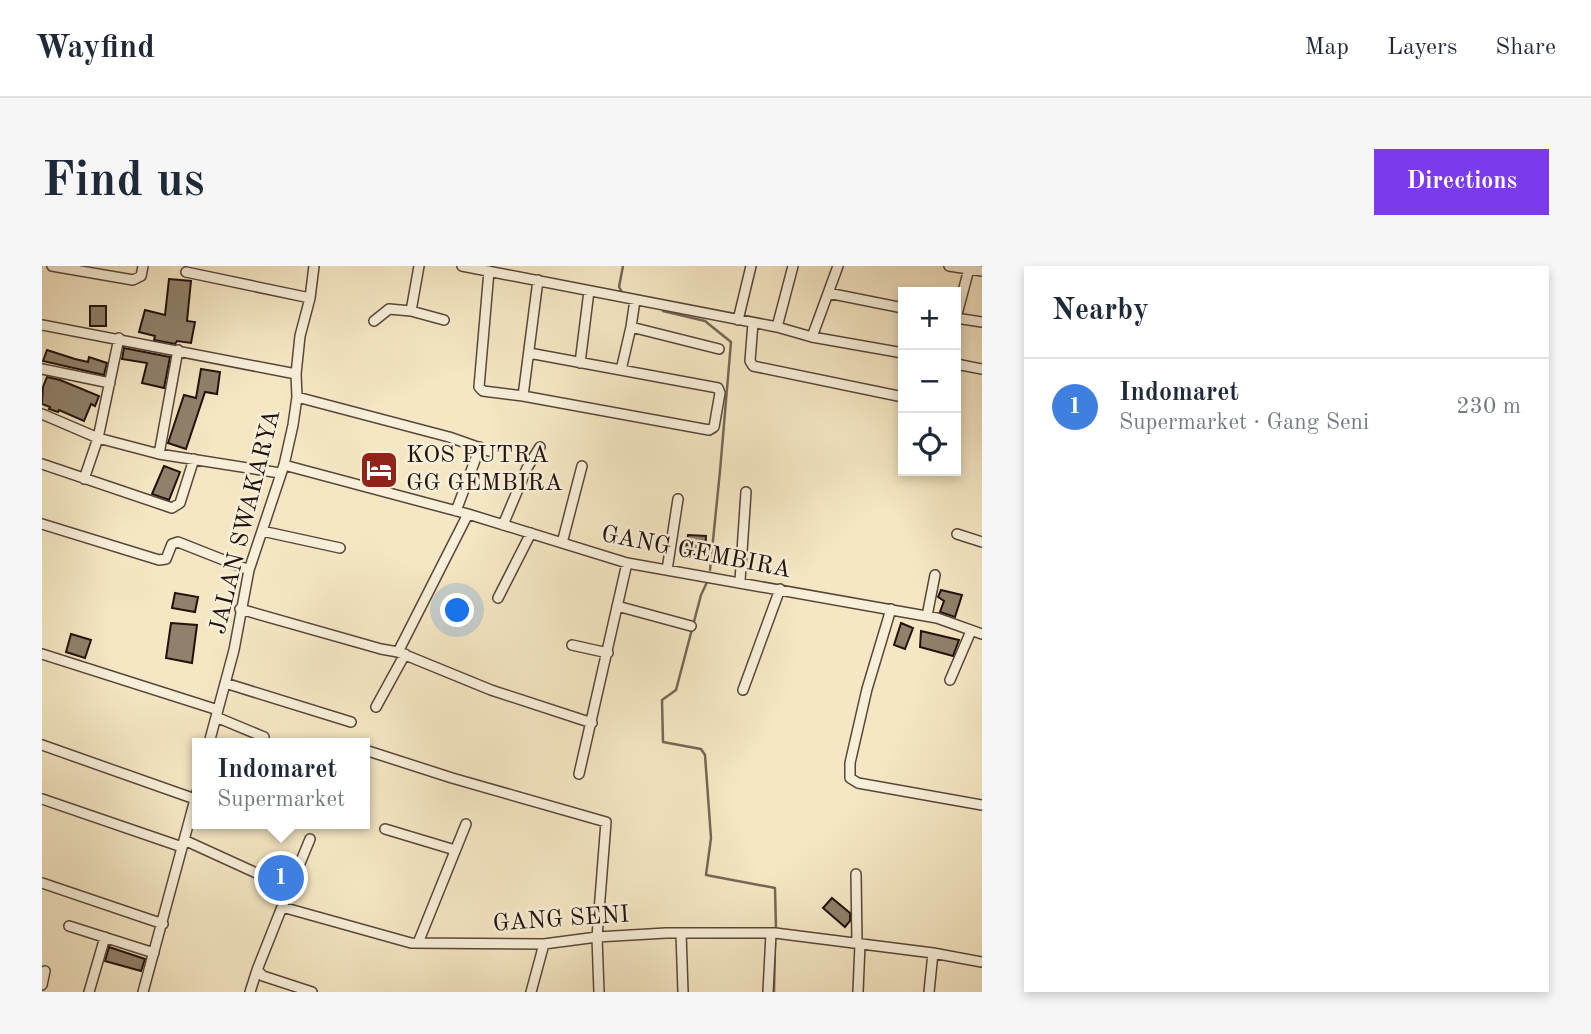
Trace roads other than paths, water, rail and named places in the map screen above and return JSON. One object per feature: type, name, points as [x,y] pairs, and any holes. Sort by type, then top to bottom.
[{"type":"street","points":[[52,266],[133,280],[141,276],[143,266]]},
{"type":"street","name":"JALAN SWAKARYA","points":[[210,738],[234,650],[249,570],[282,469],[297,397],[296,374],[300,336],[310,298],[314,266]]},
{"type":"street","points":[[411,311],[419,266]]},
{"type":"street","points":[[462,266],[898,352]]},
{"type":"street","points":[[738,320],[751,266]]},
{"type":"street","points":[[777,327],[793,266]]},
{"type":"street","points":[[812,337],[838,266]]},
{"type":"street","points":[[949,266],[982,271]]},
{"type":"street","points":[[961,299],[969,269]]},
{"type":"street","points":[[489,271],[479,387],[483,391],[709,430],[714,427],[720,393],[718,388],[528,354]]},
{"type":"street","points":[[186,272],[310,298]]},
{"type":"street","points":[[523,396],[538,280]]},
{"type":"street","points":[[580,363],[589,291]]},
{"type":"street","points":[[828,293],[898,307]]},
{"type":"street","points":[[621,370],[635,300]]},
{"type":"street","points":[[374,321],[389,309],[411,311],[444,320]]},
{"type":"street","points":[[961,319],[982,322]]},
{"type":"street","points":[[752,323],[752,366],[898,396]]},
{"type":"street","points":[[42,325],[296,374]]},
{"type":"street","points":[[631,327],[719,349]]},
{"type":"street","points":[[84,479],[99,438],[119,338]]},
{"type":"street","points":[[159,454],[178,350]]},
{"type":"street","points":[[961,364],[982,369]]},
{"type":"street","points":[[42,369],[110,383]]},
{"type":"street","points":[[297,397],[449,437],[484,449],[456,511]]},
{"type":"street","name":"GANG GEMBIRA","points":[[42,414],[99,438],[159,454],[282,469],[468,514],[626,563],[927,616],[982,634]]},
{"type":"street","points":[[503,525],[527,468],[540,447]]},
{"type":"street","points":[[42,464],[172,508],[180,503],[194,459]]},
{"type":"street","points":[[562,543],[582,466]]},
{"type":"street","points":[[740,582],[746,492]]},
{"type":"street","points":[[667,570],[678,499]]},
{"type":"street","points":[[376,707],[468,514]]},
{"type":"street","points":[[42,524],[159,559],[166,559],[172,544],[178,542],[249,570]]},
{"type":"street","points":[[262,531],[341,548]]},
{"type":"street","points":[[498,598],[531,533]]},
{"type":"street","points":[[957,534],[982,542]]},
{"type":"street","points":[[579,775],[626,563]]},
{"type":"street","points":[[927,616],[935,575]]},
{"type":"street","points":[[743,690],[780,589]]},
{"type":"street","points":[[617,606],[691,626]]},
{"type":"street","points":[[240,609],[402,653],[491,690],[592,723]]},
{"type":"street","points":[[891,609],[867,689],[850,763],[850,778],[853,782],[982,805]]},
{"type":"street","points":[[950,680],[971,631]]},
{"type":"street","points":[[572,645],[608,653]]},
{"type":"street","points":[[42,654],[217,714],[264,737]]},
{"type":"street","points":[[225,682],[351,722]]},
{"type":"street","points":[[42,745],[192,795]]},
{"type":"street","points":[[370,752],[606,822],[597,937],[599,992]]},
{"type":"street","points":[[42,799],[183,844],[289,888]]},
{"type":"street","points":[[143,992],[192,811]]},
{"type":"street","points":[[418,943],[466,824]]},
{"type":"street","points":[[385,829],[455,850]]},
{"type":"street","points":[[250,992],[310,839]]},
{"type":"street","points":[[856,874],[858,992]]},
{"type":"street","points":[[42,883],[163,924]]},
{"type":"street","name":"GANG SENI","points":[[282,907],[418,943],[544,944],[597,937],[771,933],[933,953],[982,962]]},
{"type":"street","points":[[69,926],[154,953]]},
{"type":"street","points":[[681,933],[682,992]]},
{"type":"street","points":[[768,992],[771,933]]},
{"type":"street","points":[[89,992],[104,937]]},
{"type":"street","points":[[531,992],[544,944]]},
{"type":"street","points":[[929,992],[933,953]]},
{"type":"street","points":[[257,970],[264,976],[312,992]]},
{"type":"street","points":[[42,985],[45,971]]},
{"type":"waterway","points":[[623,266],[619,287],[623,294]]},
{"type":"waterway","points":[[663,311],[705,321],[731,342],[710,570]]},
{"type":"waterway","points":[[708,580],[701,595],[676,690],[662,700],[663,742],[701,749],[705,755],[711,838],[706,875],[775,888],[776,929]]},
{"type":"waterway","points":[[774,992],[775,943]]},
{"type":"place","name":"KOS PUTRA GG GEMBIRA","points":[[379,470]]},
{"type":"place","name":"Indomaret","points":[[281,878]]}]
